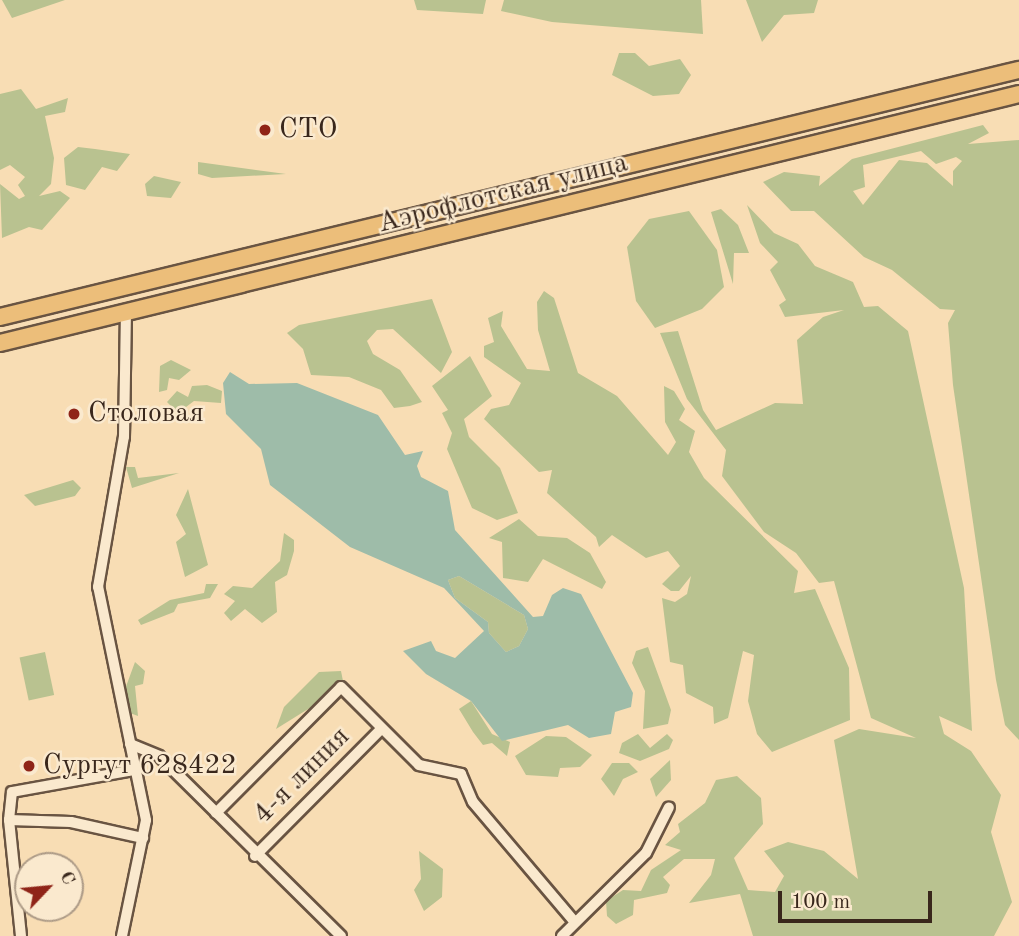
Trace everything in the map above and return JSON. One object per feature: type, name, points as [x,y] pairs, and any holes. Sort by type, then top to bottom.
[{"type":"main road","name":"Аэрофлотская улица","points":[[0,317],[1019,70]]},
{"type":"main road","name":"Аэрофлотская улица","points":[[0,343],[1019,94]]},
{"type":"street","points":[[122,936],[144,838],[130,744],[98,587],[124,437],[126,312]]},
{"type":"street","points":[[216,813],[341,687],[419,765],[461,774],[473,802],[574,921]]},
{"type":"street","name":"4-я линия","points":[[255,856],[381,729]]},
{"type":"street","points":[[130,744],[159,756],[255,856],[341,936]]},
{"type":"street","points":[[21,935],[9,820],[12,792],[134,770]]},
{"type":"street","points":[[562,936],[574,921],[646,853],[669,807]]},
{"type":"street","points":[[9,820],[71,822],[144,838]]},
{"type":"green space","points":[[2,0],[65,0],[12,18]]},
{"type":"green space","points":[[414,0],[486,0],[483,14],[417,10]]},
{"type":"green space","points":[[504,0],[701,0],[703,34],[552,22],[501,11]]},
{"type":"green space","points":[[746,0],[818,0],[814,13],[784,15],[762,42]]},
{"type":"green space","points":[[619,53],[635,53],[649,66],[680,59],[691,75],[679,94],[653,96],[612,75]]},
{"type":"green space","points":[[21,89],[36,109],[68,98],[65,112],[45,116],[54,158],[51,184],[39,196],[60,191],[70,198],[42,230],[29,227],[2,238],[0,184],[19,199],[25,196],[18,185],[25,177],[10,165],[0,170],[0,94]]},
{"type":"green space","points":[[983,125],[989,133],[968,144],[1019,140],[1019,740],[1005,725],[996,680],[953,385],[948,323],[955,310],[940,309],[892,270],[864,257],[814,211],[791,211],[763,182],[784,172],[820,176],[819,186],[852,159]],"holes":[[[921,151],[936,164],[956,157],[962,161],[953,171],[953,186],[927,163],[899,160],[863,205],[853,191],[865,187],[863,165]]]},
{"type":"green space","points":[[78,147],[130,154],[117,171],[102,167],[85,190],[66,185],[64,158]]},
{"type":"green space","points":[[198,162],[286,174],[212,178],[198,174]]},
{"type":"green space","points":[[154,176],[181,182],[171,198],[147,196],[145,184]]},
{"type":"green space","points":[[747,205],[774,233],[798,244],[815,266],[853,282],[864,307],[878,306],[908,331],[964,588],[972,731],[939,716],[944,734],[971,751],[1001,795],[991,832],[1012,902],[994,936],[753,936],[740,894],[689,903],[711,875],[715,859],[684,859],[663,877],[670,885],[667,893],[634,900],[633,915],[616,924],[607,916],[606,901],[623,890],[641,891],[651,870],[681,850],[665,845],[680,832],[678,824],[705,803],[716,780],[737,776],[761,798],[763,824],[734,858],[748,890],[775,892],[784,876],[764,851],[788,842],[824,851],[858,879],[834,740],[859,729],[916,738],[871,718],[834,581],[819,583],[796,553],[764,532],[722,476],[726,450],[687,399],[660,333],[678,331],[703,410],[716,430],[775,403],[803,404],[797,340],[823,317],[844,310],[785,317],[779,305],[786,300],[770,270],[778,262],[760,243]]},
{"type":"green space","points":[[721,209],[738,225],[749,253],[734,253],[733,284],[711,212]]},
{"type":"green space","points":[[689,211],[717,250],[724,287],[702,309],[655,328],[636,301],[627,247],[649,219]]},
{"type":"green space","points":[[544,291],[554,298],[578,373],[617,396],[668,455],[676,442],[665,422],[664,386],[674,391],[685,409],[679,420],[695,431],[689,452],[704,478],[798,571],[794,593],[815,589],[849,668],[850,720],[772,752],[757,734],[748,701],[754,655],[743,651],[728,718],[714,724],[713,707],[686,693],[683,665],[670,662],[662,598],[675,602],[687,594],[691,576],[679,591],[671,591],[662,584],[680,566],[668,551],[646,558],[612,535],[599,547],[596,537],[547,493],[552,470],[539,472],[484,419],[491,409],[509,405],[521,383],[484,357],[484,346],[494,342],[488,318],[503,311],[501,326],[527,369],[550,371],[538,330],[537,302]]},
{"type":"green space","points":[[432,299],[452,352],[441,373],[393,329],[377,330],[367,341],[373,354],[400,370],[422,402],[410,406],[394,408],[381,390],[349,377],[311,375],[303,349],[287,333],[299,325]]},
{"type":"green space","points":[[470,356],[492,396],[464,419],[469,437],[500,468],[518,513],[497,520],[472,508],[447,449],[452,433],[442,413],[448,410],[432,386]]},
{"type":"green space","points":[[171,360],[191,370],[179,380],[169,378],[167,390],[159,392],[160,366]]},
{"type":"green space","points":[[207,385],[222,391],[221,403],[194,401],[178,413],[167,402],[177,391],[188,397],[192,386]]},
{"type":"green space","points":[[126,467],[135,467],[138,478],[179,473],[132,488]]},
{"type":"green space","points":[[73,480],[81,488],[75,496],[35,506],[24,495]]},
{"type":"green space","points":[[188,489],[208,565],[185,577],[176,542],[186,534],[176,515]]},
{"type":"green space","points":[[519,519],[538,536],[567,538],[590,553],[606,582],[602,589],[543,559],[528,582],[503,578],[502,542],[489,538]]},
{"type":"green space","points":[[284,533],[294,540],[294,551],[287,575],[275,582],[277,612],[262,623],[245,609],[231,621],[224,613],[235,601],[224,594],[233,586],[252,588],[280,561]]},
{"type":"green space","points":[[459,576],[524,615],[528,629],[519,646],[506,652],[489,633],[488,622],[455,598],[448,580]]},
{"type":"green space","points":[[206,584],[218,584],[210,598],[178,604],[174,612],[141,625],[138,620],[170,600],[204,593]]},
{"type":"green space","points":[[648,647],[671,710],[668,724],[643,729],[645,691],[632,663],[636,651]]},
{"type":"green space","points":[[45,652],[54,695],[29,700],[20,657]]},
{"type":"green space","points":[[135,662],[145,671],[143,684],[135,686],[138,716],[130,713],[124,692]]},
{"type":"green space","points":[[341,671],[343,681],[329,696],[276,729],[284,707],[319,672]]},
{"type":"green space","points":[[471,701],[492,734],[510,742],[507,756],[492,743],[483,745],[473,732],[459,709]]},
{"type":"green space","points":[[638,734],[650,748],[667,734],[673,740],[669,749],[640,761],[619,753],[622,743]]},
{"type":"green space","points":[[546,736],[566,737],[592,755],[580,767],[560,768],[558,777],[526,775],[515,756]]},
{"type":"green space","points":[[670,760],[671,780],[656,797],[650,779]]},
{"type":"green space","points":[[612,763],[629,763],[638,772],[623,779],[614,796],[601,779]]},
{"type":"green space","points":[[419,851],[443,869],[442,897],[424,911],[414,890],[421,879]]},
{"type":"shaded area","points":[[230,372],[249,384],[297,383],[378,415],[405,455],[423,451],[417,466],[421,477],[448,491],[455,530],[533,617],[543,616],[552,595],[563,588],[581,594],[633,693],[631,707],[615,712],[611,734],[589,738],[568,725],[502,741],[471,701],[426,674],[403,651],[431,641],[436,651],[455,658],[484,631],[444,588],[350,547],[270,485],[261,449],[226,414],[223,383]],"holes":[[[459,576],[524,615],[528,629],[519,646],[506,652],[489,633],[488,622],[455,598],[448,580]]]},
{"type":"place","name":"СТО","points":[[265,130]]},
{"type":"place","name":"Столовая","points":[[74,414]]},
{"type":"place","name":"Сургут 628422","points":[[29,766]]}]
